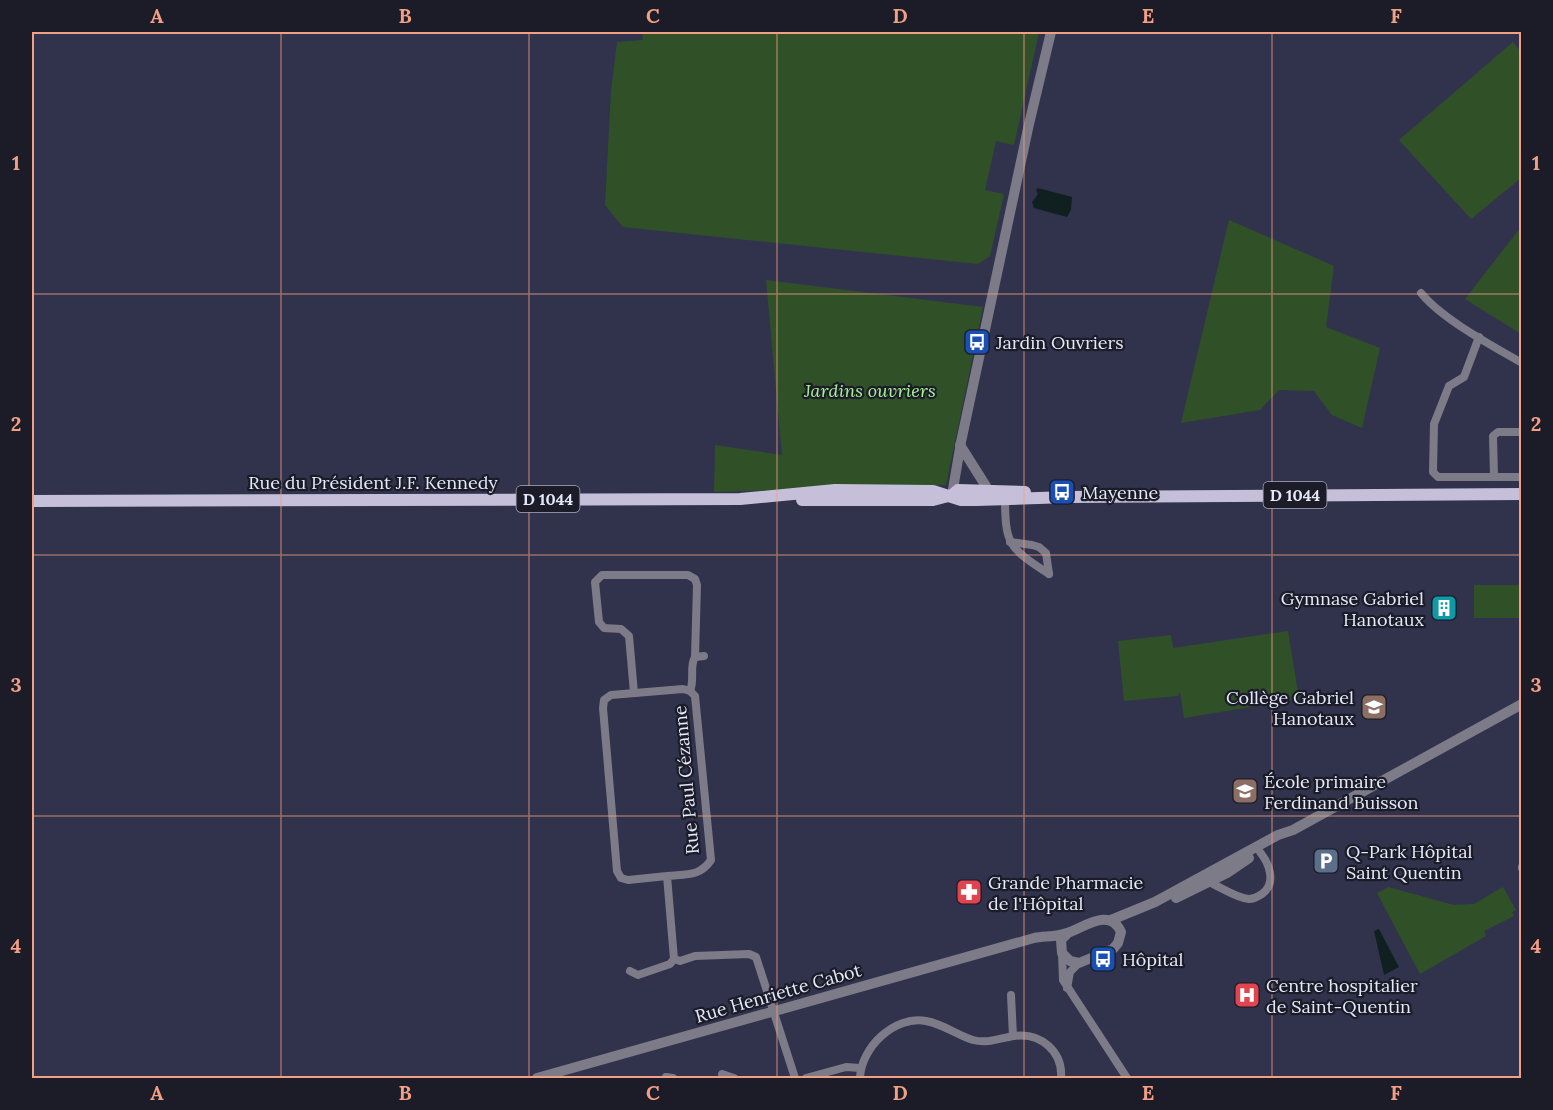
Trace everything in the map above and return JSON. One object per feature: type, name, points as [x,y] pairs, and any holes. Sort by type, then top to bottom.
[{"type":"main road","name":"Rue du Président J.F. Kennedy","points":[[32,501],[750,498],[835,490],[933,491],[952,495],[961,500],[1005,496],[1521,494]]},
{"type":"main road","name":"Rue du Président J.F. Kennedy","points":[[952,495],[958,490],[988,491],[1005,496]]},
{"type":"street","points":[[952,495],[960,445],[1051,32]]},
{"type":"street","points":[[1420,293],[1430,304],[1521,363]]},
{"type":"street","points":[[1479,337],[1464,377],[1449,386],[1434,424],[1433,472],[1438,477],[1521,477]]},
{"type":"street","points":[[1494,477],[1495,433],[1521,432]]},
{"type":"street","points":[[960,445],[988,491]]},
{"type":"street","points":[[1005,496],[1010,542],[1020,554],[1049,574],[1046,553],[1039,547],[1010,542]]},
{"type":"street","points":[[634,693],[629,636],[621,629],[604,628],[599,622],[595,582],[602,575],[688,575],[695,579],[699,657],[692,662],[694,682],[690,691]]},
{"type":"street","name":"Rue Paul Cézanne","points":[[683,689],[690,691],[695,696],[711,860],[705,869],[698,873],[628,880],[621,878],[617,871],[604,700],[610,695],[683,689]]},
{"type":"street","points":[[1067,988],[1070,972],[1078,963],[1113,949],[1126,924],[1133,919],[1211,881],[1293,830],[1521,704]]},
{"type":"street","points":[[1111,921],[1155,902],[1278,835],[1293,830]]},
{"type":"street","points":[[1211,881],[1244,898],[1257,897],[1266,891],[1272,876],[1267,860],[1260,852]]},
{"type":"street","points":[[1211,881],[1210,877],[1235,863],[1243,855]]},
{"type":"street","points":[[630,971],[638,975],[670,964],[674,959],[667,876]]},
{"type":"street","name":"Rue Henriette Cabot","points":[[537,1078],[1028,940],[1066,934],[1101,920],[1111,921]]},
{"type":"street","points":[[1111,921],[1121,932]]},
{"type":"street","points":[[1066,934],[1061,940],[1063,981],[1127,1078]]},
{"type":"street","points":[[1028,940],[1045,942],[1070,961],[1078,963]]},
{"type":"street","points":[[674,959],[680,961],[695,956],[753,955],[758,962],[795,1078]]},
{"type":"street","points":[[1011,995],[1013,1036]]},
{"type":"street","points":[[860,1078],[860,1068],[880,1038],[898,1025],[911,1021],[924,1021],[973,1040],[1003,1040],[1013,1036],[1042,1040],[1053,1049],[1059,1058],[1061,1078]]},
{"type":"street","points":[[806,1078],[846,1067],[860,1068]]},
{"type":"street","points":[[723,1074],[734,1078]]},
{"type":"green space","points":[[642,32],[1039,32],[1014,145],[996,141],[985,190],[1004,194],[990,256],[978,264],[623,227],[605,205],[611,91],[617,42],[643,40]]},
{"type":"green space","points":[[1513,42],[1521,52],[1521,178],[1471,219],[1399,140]]},
{"type":"green space","points":[[1229,220],[1334,266],[1326,327],[1380,348],[1362,428],[1332,415],[1314,391],[1279,390],[1260,410],[1181,423]]},
{"type":"green space","points":[[1521,227],[1521,334],[1465,299]]},
{"type":"green space","name":"Jardins ouvriers","points":[[766,280],[983,307],[946,485],[714,492],[715,445],[782,455]]},
{"type":"green space","points":[[1474,585],[1521,585],[1521,618],[1474,618]]},
{"type":"green space","points":[[1288,631],[1299,699],[1184,718],[1180,692],[1178,696],[1124,701],[1118,641],[1171,635],[1173,648]]},
{"type":"green space","points":[[1388,887],[1454,905],[1474,904],[1503,887],[1516,910],[1512,912],[1514,916],[1484,931],[1486,936],[1420,974],[1377,893]]},
{"type":"shaded area","points":[[1038,188],[1072,197],[1071,210],[1067,217],[1034,208],[1032,202],[1038,194],[1036,190]]},
{"type":"shaded area","points":[[1379,929],[1399,967],[1384,975],[1374,931]]},
{"type":"place","name":"Jardin Ouvriers","points":[[977,342]]},
{"type":"place","name":"Mayenne","points":[[1062,492]]},
{"type":"place","name":"Gymnase Gabriel Hanotaux","points":[[1444,608]]},
{"type":"place","name":"Collège Gabriel Hanotaux","points":[[1374,707]]},
{"type":"place","name":"École primaire Ferdinand Buisson","points":[[1245,791]]},
{"type":"place","name":"Q-Park Hôpital Saint Quentin","points":[[1326,861]]},
{"type":"place","name":"Grande Pharmacie de l'Hôpital","points":[[969,892]]},
{"type":"place","name":"Hôpital","points":[[1103,959]]},
{"type":"place","name":"Centre hospitalier de Saint-Quentin","points":[[1247,995]]}]
